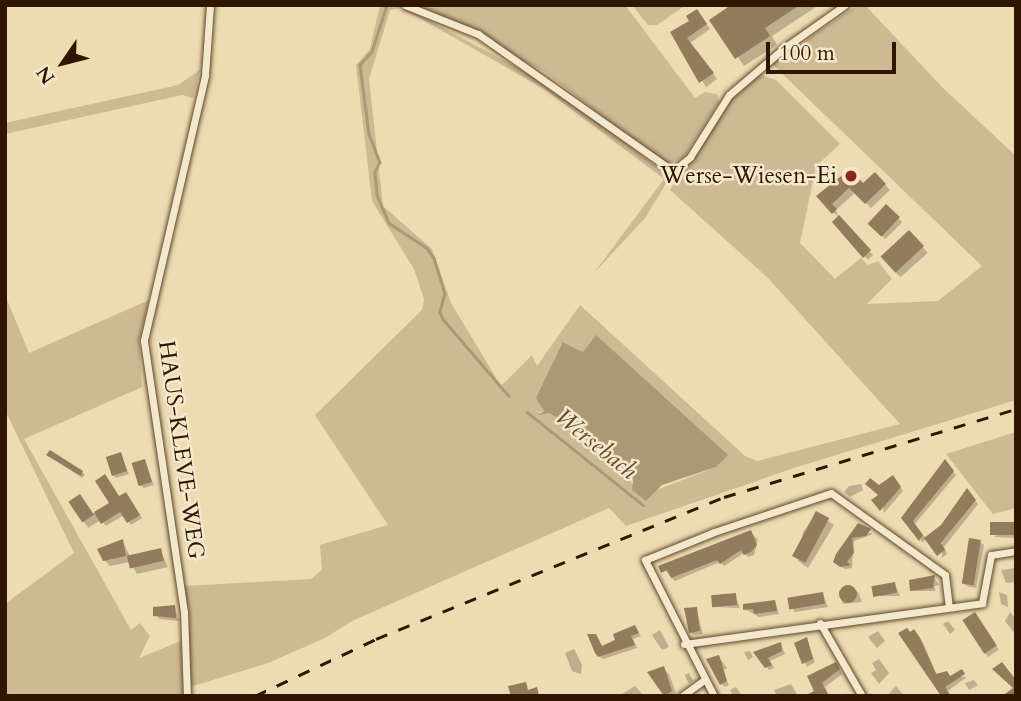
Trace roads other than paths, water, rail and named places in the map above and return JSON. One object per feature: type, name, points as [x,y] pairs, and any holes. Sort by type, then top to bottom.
[{"type":"street","name":"HAUS-KLEVE-WEG","points":[[187,696],[184,612],[144,340],[205,75],[210,5]]},
{"type":"street","points":[[405,5],[478,34],[673,171],[690,157],[729,95],[845,5]]},
{"type":"street","points":[[714,696],[684,644],[645,560],[831,493],[944,575],[949,606]]},
{"type":"street","points":[[684,644],[949,606],[982,604],[991,555],[1016,551]]},
{"type":"street","points":[[820,624],[862,696]]},
{"type":"street","points":[[682,696],[703,681]]},
{"type":"waterway","name":"Wersebach","points":[[387,5],[372,52],[360,65],[369,134],[380,162],[375,172],[377,195],[389,223],[427,248],[434,258],[445,293],[440,312],[443,319],[509,396]]},
{"type":"waterway","name":"Wersebach","points":[[527,412],[643,505]]},
{"type":"railway","points":[[255,696],[376,639],[724,497],[1016,409]]},
{"type":"place","name":"Werse-Wiesen-Ei","points":[[851,176]]}]
